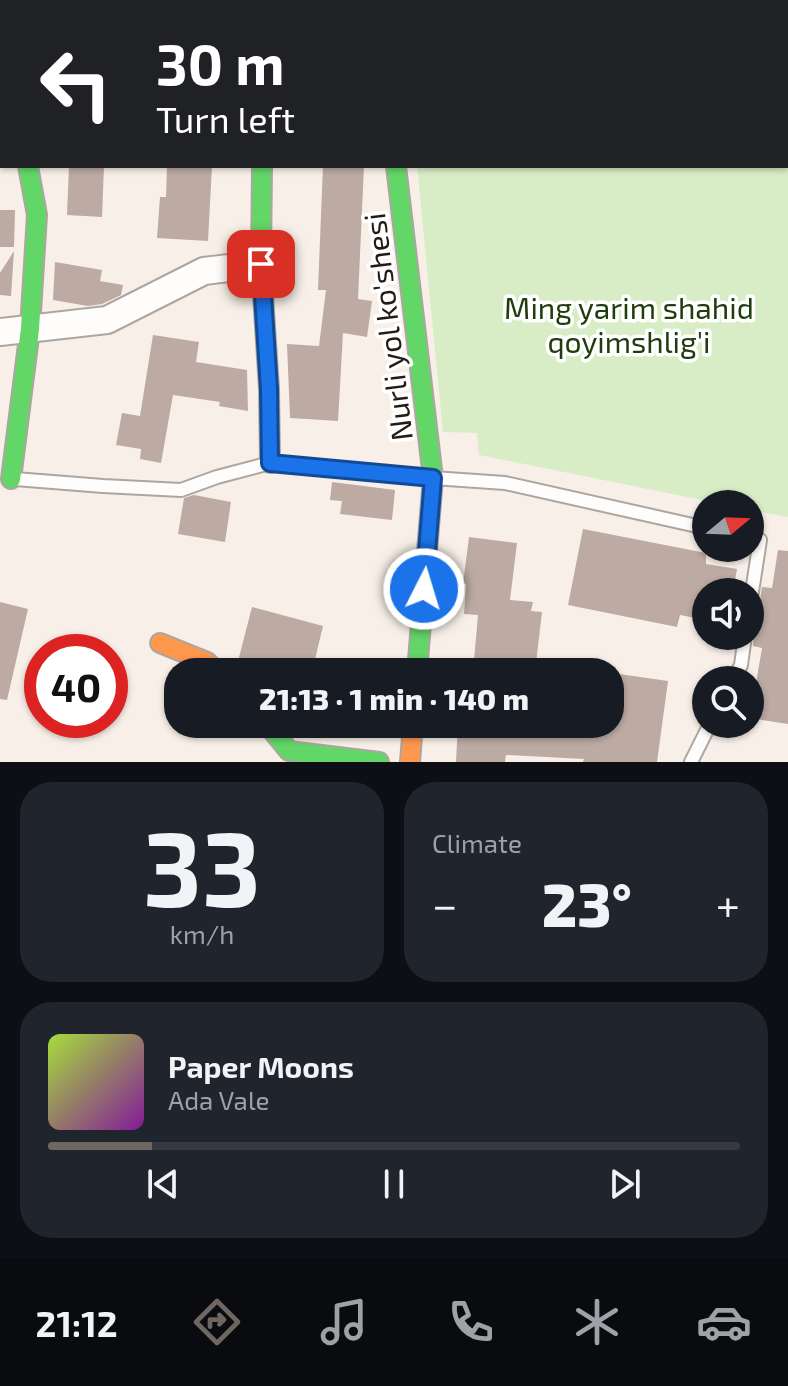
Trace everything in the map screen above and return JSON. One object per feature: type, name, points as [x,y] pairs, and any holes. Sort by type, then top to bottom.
[{"type":"street","points":[[5,479],[30,329],[37,215],[28,168]]},
{"type":"street","points":[[262,168],[261,264],[270,463]]},
{"type":"street","name":"Nurli yol ko'shesi","points":[[396,168],[433,478],[418,658]]},
{"type":"street","points":[[0,332],[107,320],[204,271],[261,264]]},
{"type":"street","points":[[160,643],[197,658]]},
{"type":"street","points":[[278,738],[289,751],[379,762]]},
{"type":"street","points":[[410,762],[412,738]]},
{"type":"lane","points":[[5,479],[181,490],[270,463],[505,483],[692,525]]},
{"type":"lane","points":[[691,762],[703,738]]},
{"type":"green space","name":"Ming yarim shahid qoyimshlig'i","points":[[417,168],[788,168],[788,517],[764,513],[764,490],[692,490],[692,498],[479,455],[477,433],[443,432]]},
{"type":"building","points":[[69,168],[104,168],[102,217],[67,215]]},
{"type":"building","points":[[167,168],[212,168],[208,241],[157,238],[160,197],[166,197]]},
{"type":"building","points":[[323,168],[364,168],[358,299],[372,301],[367,337],[343,333],[338,421],[290,418],[287,344],[319,346],[326,290],[318,290]]},
{"type":"building","points":[[0,210],[15,210],[14,247],[0,247]]},
{"type":"building","points":[[14,251],[11,296],[0,295],[0,273]]},
{"type":"building","points":[[55,262],[102,270],[100,281],[123,285],[121,295],[102,304],[88,306],[53,300]]},
{"type":"building","points":[[153,335],[199,342],[196,362],[247,370],[248,411],[219,406],[220,402],[173,395],[161,463],[140,459],[141,449],[116,445],[122,413],[140,416]]},
{"type":"building","points":[[332,482],[395,490],[392,520],[340,514],[342,501],[330,500]]},
{"type":"building","points":[[194,495],[231,502],[225,542],[178,534],[184,498]]},
{"type":"building","points":[[583,529],[692,550],[692,562],[737,569],[735,578],[692,578],[692,617],[680,615],[677,627],[568,605]]},
{"type":"building","points":[[469,537],[517,543],[510,600],[533,602],[531,611],[542,612],[537,658],[474,658],[478,615],[464,614],[466,584],[463,584]]},
{"type":"building","points":[[778,550],[788,551],[788,724],[764,720],[764,666],[759,666],[764,650],[764,587],[772,588]]},
{"type":"building","points":[[0,602],[28,609],[7,700],[0,699]]},
{"type":"building","points":[[252,607],[323,626],[315,658],[239,658]]},
{"type":"building","points":[[624,675],[668,681],[657,762],[583,762],[584,759],[506,755],[505,762],[456,762],[457,738],[624,738]]},
{"type":"traffic: fast","points":[[11,479],[30,329],[37,215],[28,168]]},
{"type":"traffic: fast","points":[[262,168],[261,264],[270,463]]},
{"type":"traffic: fast","points":[[396,168],[433,478],[418,658]]},
{"type":"traffic: fast","points":[[278,738],[289,751],[379,762]]},
{"type":"traffic: slow","points":[[160,643],[197,658]]},
{"type":"traffic: slow","points":[[410,762],[412,738]]},
{"type":"route","points":[[261,264],[270,463],[433,478],[424,589]]}]
